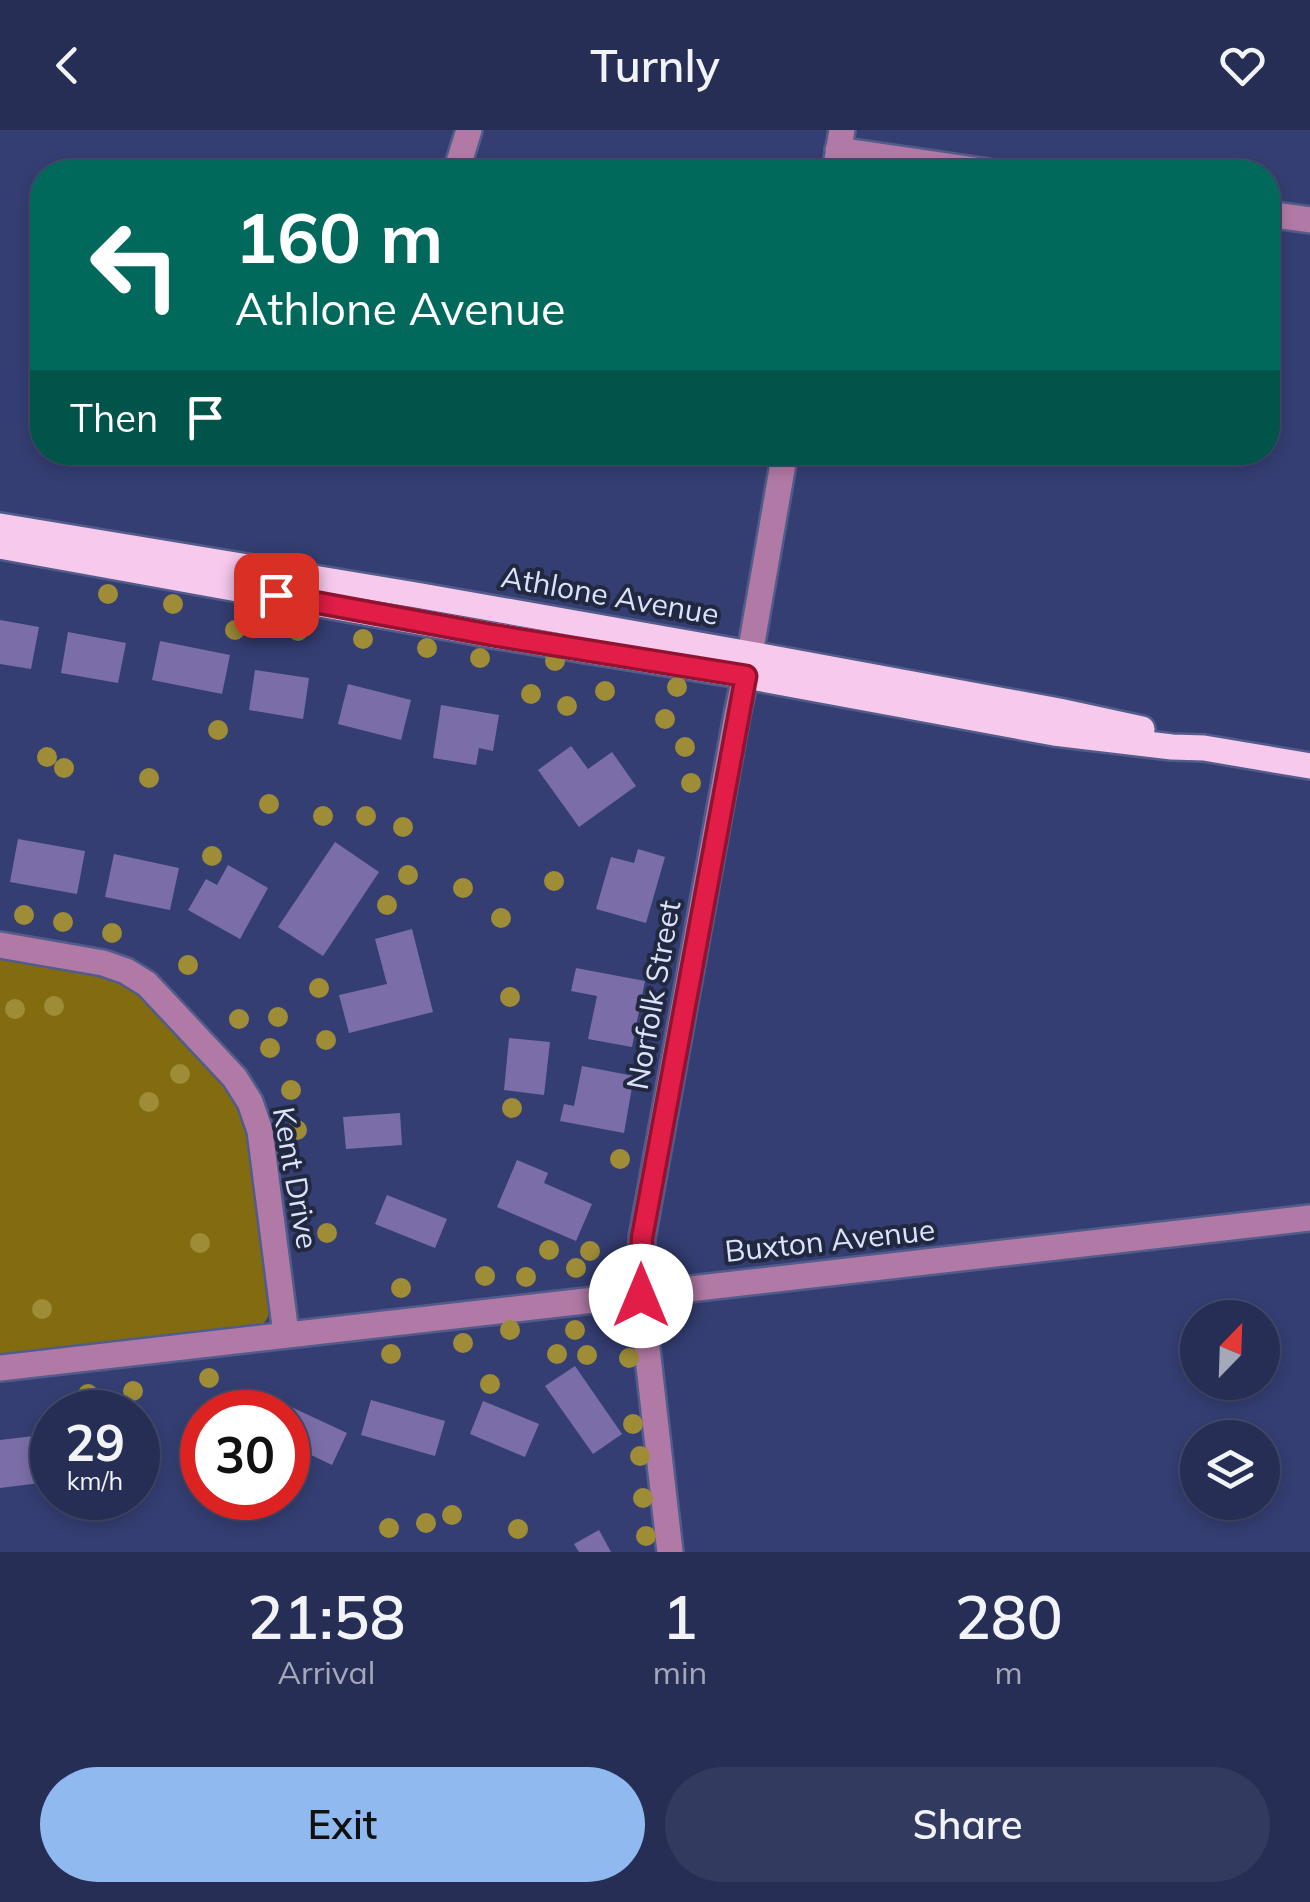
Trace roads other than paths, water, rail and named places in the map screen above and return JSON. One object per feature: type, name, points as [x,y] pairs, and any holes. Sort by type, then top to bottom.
[{"type":"main road","name":"Athlone Avenue","points":[[0,526],[400,592],[1054,733],[1204,748],[1310,766]]},
{"type":"main road","name":"Athlone Avenue","points":[[0,546],[411,621],[748,665]]},
{"type":"street","points":[[460,160],[469,130]]},
{"type":"street","points":[[838,151],[903,160]]},
{"type":"street","points":[[1280,216],[1310,220]]},
{"type":"street","name":"Norfolk Street","points":[[670,1552],[641,1296],[642,1238],[783,465]]},
{"type":"street","name":"Kent Drive","points":[[0,946],[103,963],[126,971],[148,984],[235,1078],[250,1102],[260,1131],[286,1334]]},
{"type":"street","name":"Buxton Avenue","points":[[0,1368],[1310,1218]]}]
